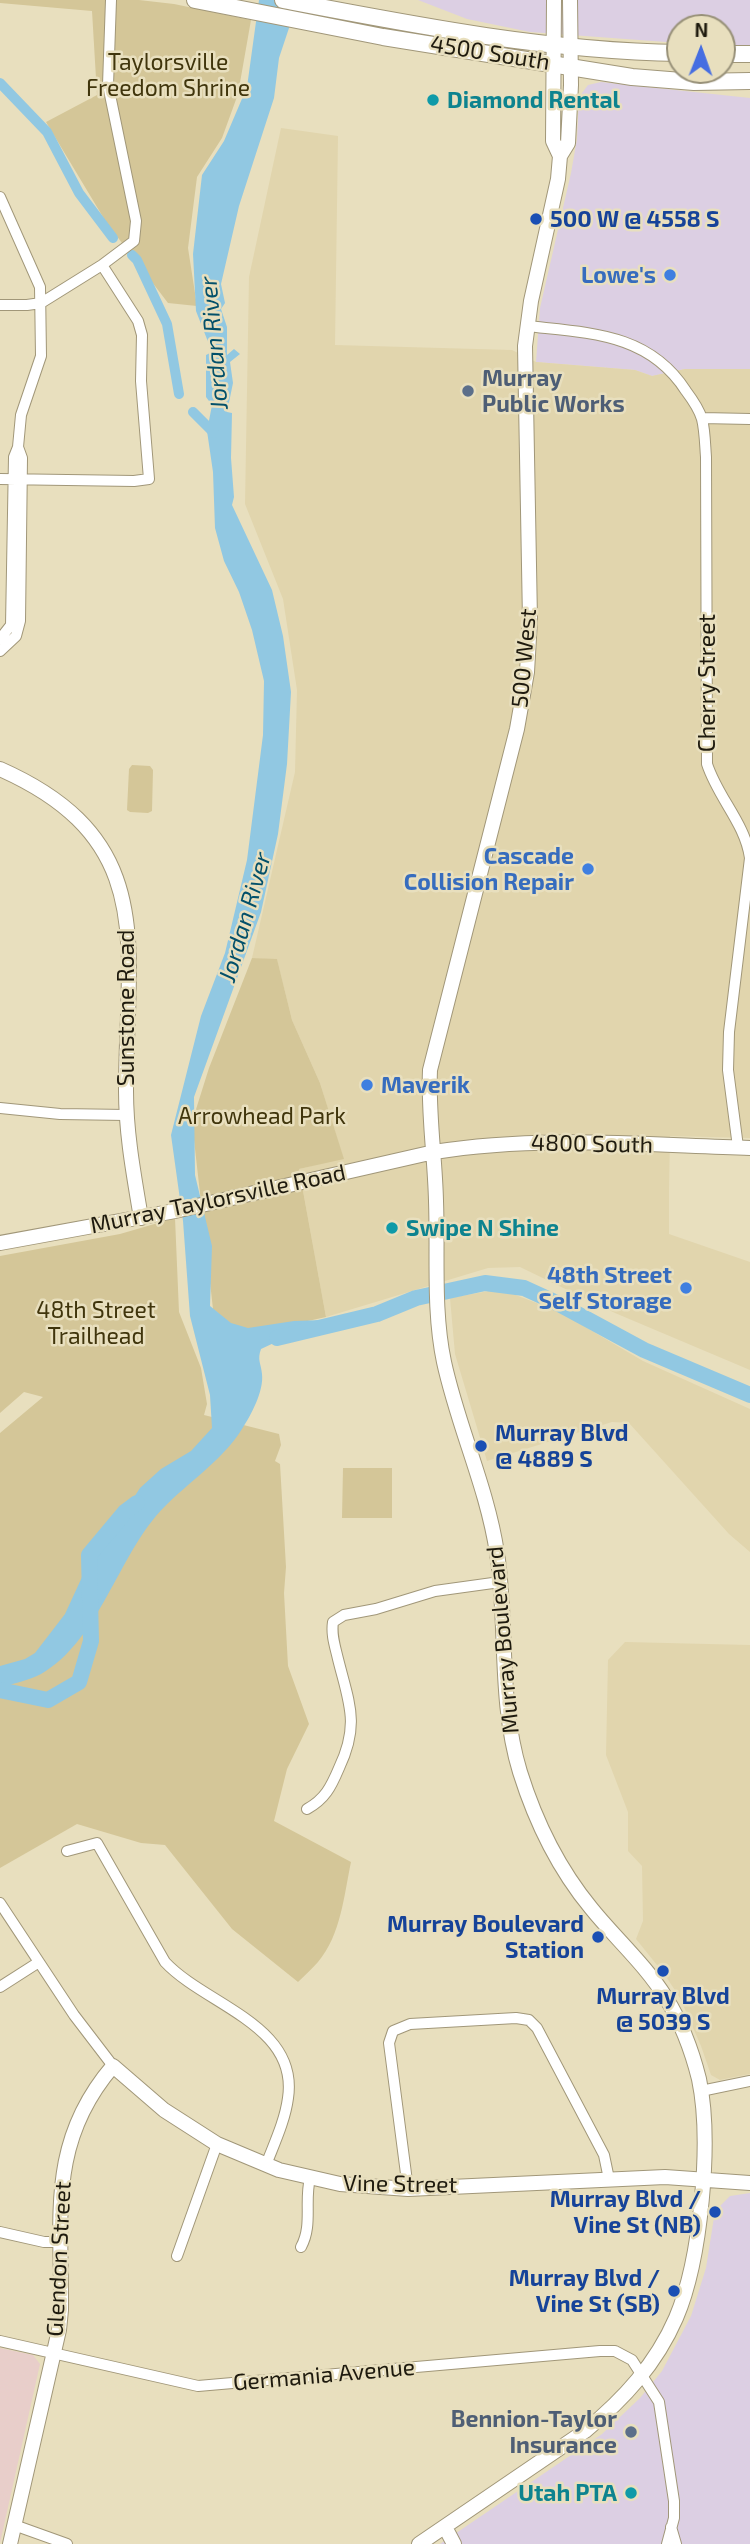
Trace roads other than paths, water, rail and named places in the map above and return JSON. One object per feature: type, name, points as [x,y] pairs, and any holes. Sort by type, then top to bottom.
[{"type":"main road","name":"4500 South","points":[[195,0],[383,37],[554,62],[632,77],[694,82],[750,81]]},
{"type":"main road","name":"4500 South","points":[[283,0],[456,33],[570,47],[666,52]]},
{"type":"main road","name":"500 West","points":[[555,0],[554,141],[560,156]]},
{"type":"main road","name":"500 West","points":[[435,1152],[430,1111],[430,1070],[514,740],[527,672],[530,620],[524,369],[527,326],[558,179],[560,156],[568,142],[570,0]]},
{"type":"main road","name":"Sunstone Road","points":[[0,769],[45,791],[70,811],[91,834],[116,875],[128,927],[126,1115],[141,1218]]},
{"type":"main road","name":"4800 South","points":[[435,1152],[472,1146],[528,1143],[744,1147]]},
{"type":"main road","name":"Murray Taylorsville Road","points":[[0,1243],[175,1211],[435,1152]]},
{"type":"main road","name":"Murray Boulevard","points":[[419,2544],[586,2431],[610,2411],[643,2375],[676,2320],[689,2282],[699,2225],[702,2180],[701,2091],[691,2052],[653,1977],[595,1913],[550,1844],[531,1803],[514,1751],[506,1708],[496,1549],[480,1479],[445,1367],[440,1342],[435,1152]]},
{"type":"main road","name":"Vine Street","points":[[113,2066],[164,2110],[217,2144],[266,2165],[310,2178],[359,2187],[408,2189],[665,2177],[750,2183]]},
{"type":"main road","name":"Glendon Street","points":[[9,2544],[61,2310],[63,2173],[70,2140],[83,2108],[113,2066]]},
{"type":"main road","points":[[445,2527],[454,2544]]},
{"type":"street","points":[[0,305],[27,306],[41,303],[132,244],[136,227],[108,85],[111,0]]},
{"type":"street","points":[[0,197],[40,287],[41,303],[41,355],[20,420],[18,447],[14,457],[18,479],[19,629],[16,636],[0,651]]},
{"type":"street","points":[[0,479],[149,479],[141,382],[142,335],[138,321],[102,265]]},
{"type":"street","name":"Cherry Street","points":[[527,326],[601,335],[624,341],[650,353],[680,381],[702,418],[706,457],[707,764],[713,783],[743,831],[750,858],[728,1057],[730,1100],[744,1147]]},
{"type":"street","points":[[702,418],[750,419]]},
{"type":"street","points":[[0,639],[11,625],[18,479]]},
{"type":"street","points":[[0,1108],[61,1114],[126,1115]]},
{"type":"street","points":[[307,1809],[328,1793],[347,1751],[352,1731],[352,1717],[333,1639],[333,1622],[344,1615],[376,1609],[435,1591],[500,1582]]},
{"type":"street","points":[[67,1851],[97,1843],[164,1962],[178,1975],[258,2029],[281,2053],[288,2071],[288,2101],[266,2165]]},
{"type":"street","name":"Vine Street","points":[[0,1903],[82,2028],[113,2066]]},
{"type":"street","points":[[0,1987],[39,1962]]},
{"type":"street","points":[[408,2189],[389,2040],[393,2031],[410,2024],[516,2018],[529,2020],[537,2028],[604,2155],[609,2179]]},
{"type":"street","points":[[701,2091],[750,2081]]},
{"type":"street","points":[[177,2256],[217,2144]]},
{"type":"street","points":[[301,2247],[308,2232],[306,2197],[310,2178]]},
{"type":"street","points":[[0,2232],[41,2242],[61,2242]]},
{"type":"street","name":"Germania Avenue","points":[[0,2341],[198,2386],[606,2350],[632,2360],[643,2375]]},
{"type":"street","points":[[643,2375],[662,2410],[674,2501],[667,2544]]},
{"type":"street","points":[[14,2525],[67,2544]]},
{"type":"street","points":[[671,2527],[676,2544]]},
{"type":"water","points":[[259,0],[292,0],[289,28],[279,58],[274,98],[239,206],[221,284],[225,303],[221,309],[227,327],[227,355],[234,349],[240,354],[230,362],[233,383],[227,412],[232,413],[232,505],[272,590],[283,636],[291,692],[287,764],[278,834],[261,912],[194,1097],[195,1175],[212,1246],[210,1306],[231,1323],[248,1328],[323,1320],[261,1349],[261,1388],[242,1429],[223,1453],[156,1516],[77,1643],[41,1674],[0,1687],[0,1666],[25,1659],[35,1653],[65,1614],[83,1575],[140,1488],[161,1469],[191,1451],[212,1428],[210,1395],[190,1316],[183,1221],[171,1135],[201,1016],[225,953],[247,860],[263,735],[264,681],[252,630],[239,592],[224,561],[215,528],[213,472],[207,431],[212,405],[206,397],[206,355],[212,352],[196,311],[193,254],[202,175],[224,141],[247,87]]},
{"type":"waterway","points":[[0,83],[47,132],[79,193],[113,238]]},
{"type":"waterway","points":[[132,255],[137,260],[167,324],[179,394]]},
{"type":"waterway","points":[[193,412],[214,433]]},
{"type":"waterway","points":[[277,1338],[377,1314],[416,1298],[485,1283],[524,1288],[644,1350],[750,1395]]},
{"type":"waterway","name":"Jordan River","points":[[0,1690],[48,1700],[79,1682],[91,1641],[89,1555],[125,1512],[137,1503]]},
{"type":"place","name":"Diamond Rental","points":[[433,100]]},
{"type":"place","name":"500 W @ 4558 S","points":[[536,219]]},
{"type":"place","name":"Lowe's","points":[[670,275]]},
{"type":"place","name":"Murray Public Works","points":[[468,391]]},
{"type":"place","name":"Cascade Collision Repair","points":[[588,869]]},
{"type":"place","name":"Maverik","points":[[367,1085]]},
{"type":"place","name":"Swipe N Shine","points":[[392,1228]]},
{"type":"place","name":"48th Street Self Storage","points":[[686,1288]]},
{"type":"place","name":"Murray Blvd @ 4889 S","points":[[481,1446]]},
{"type":"place","name":"Murray Boulevard Station","points":[[598,1937]]},
{"type":"place","name":"Murray Blvd @ 5039 S","points":[[663,1971]]},
{"type":"place","name":"Murray Blvd / Vine St (NB)","points":[[715,2212]]},
{"type":"place","name":"Murray Blvd / Vine St (SB)","points":[[674,2291]]},
{"type":"place","name":"Bennion-Taylor Insurance","points":[[631,2432]]},
{"type":"place","name":"Utah PTA","points":[[631,2493]]},
{"type":"park label","name":"Taylorsville Freedom Shrine","points":[[168,75]]},
{"type":"park label","name":"Arrowhead Park","points":[[262,1116]]},
{"type":"park label","name":"48th Street Trailhead","points":[[96,1323]]}]
